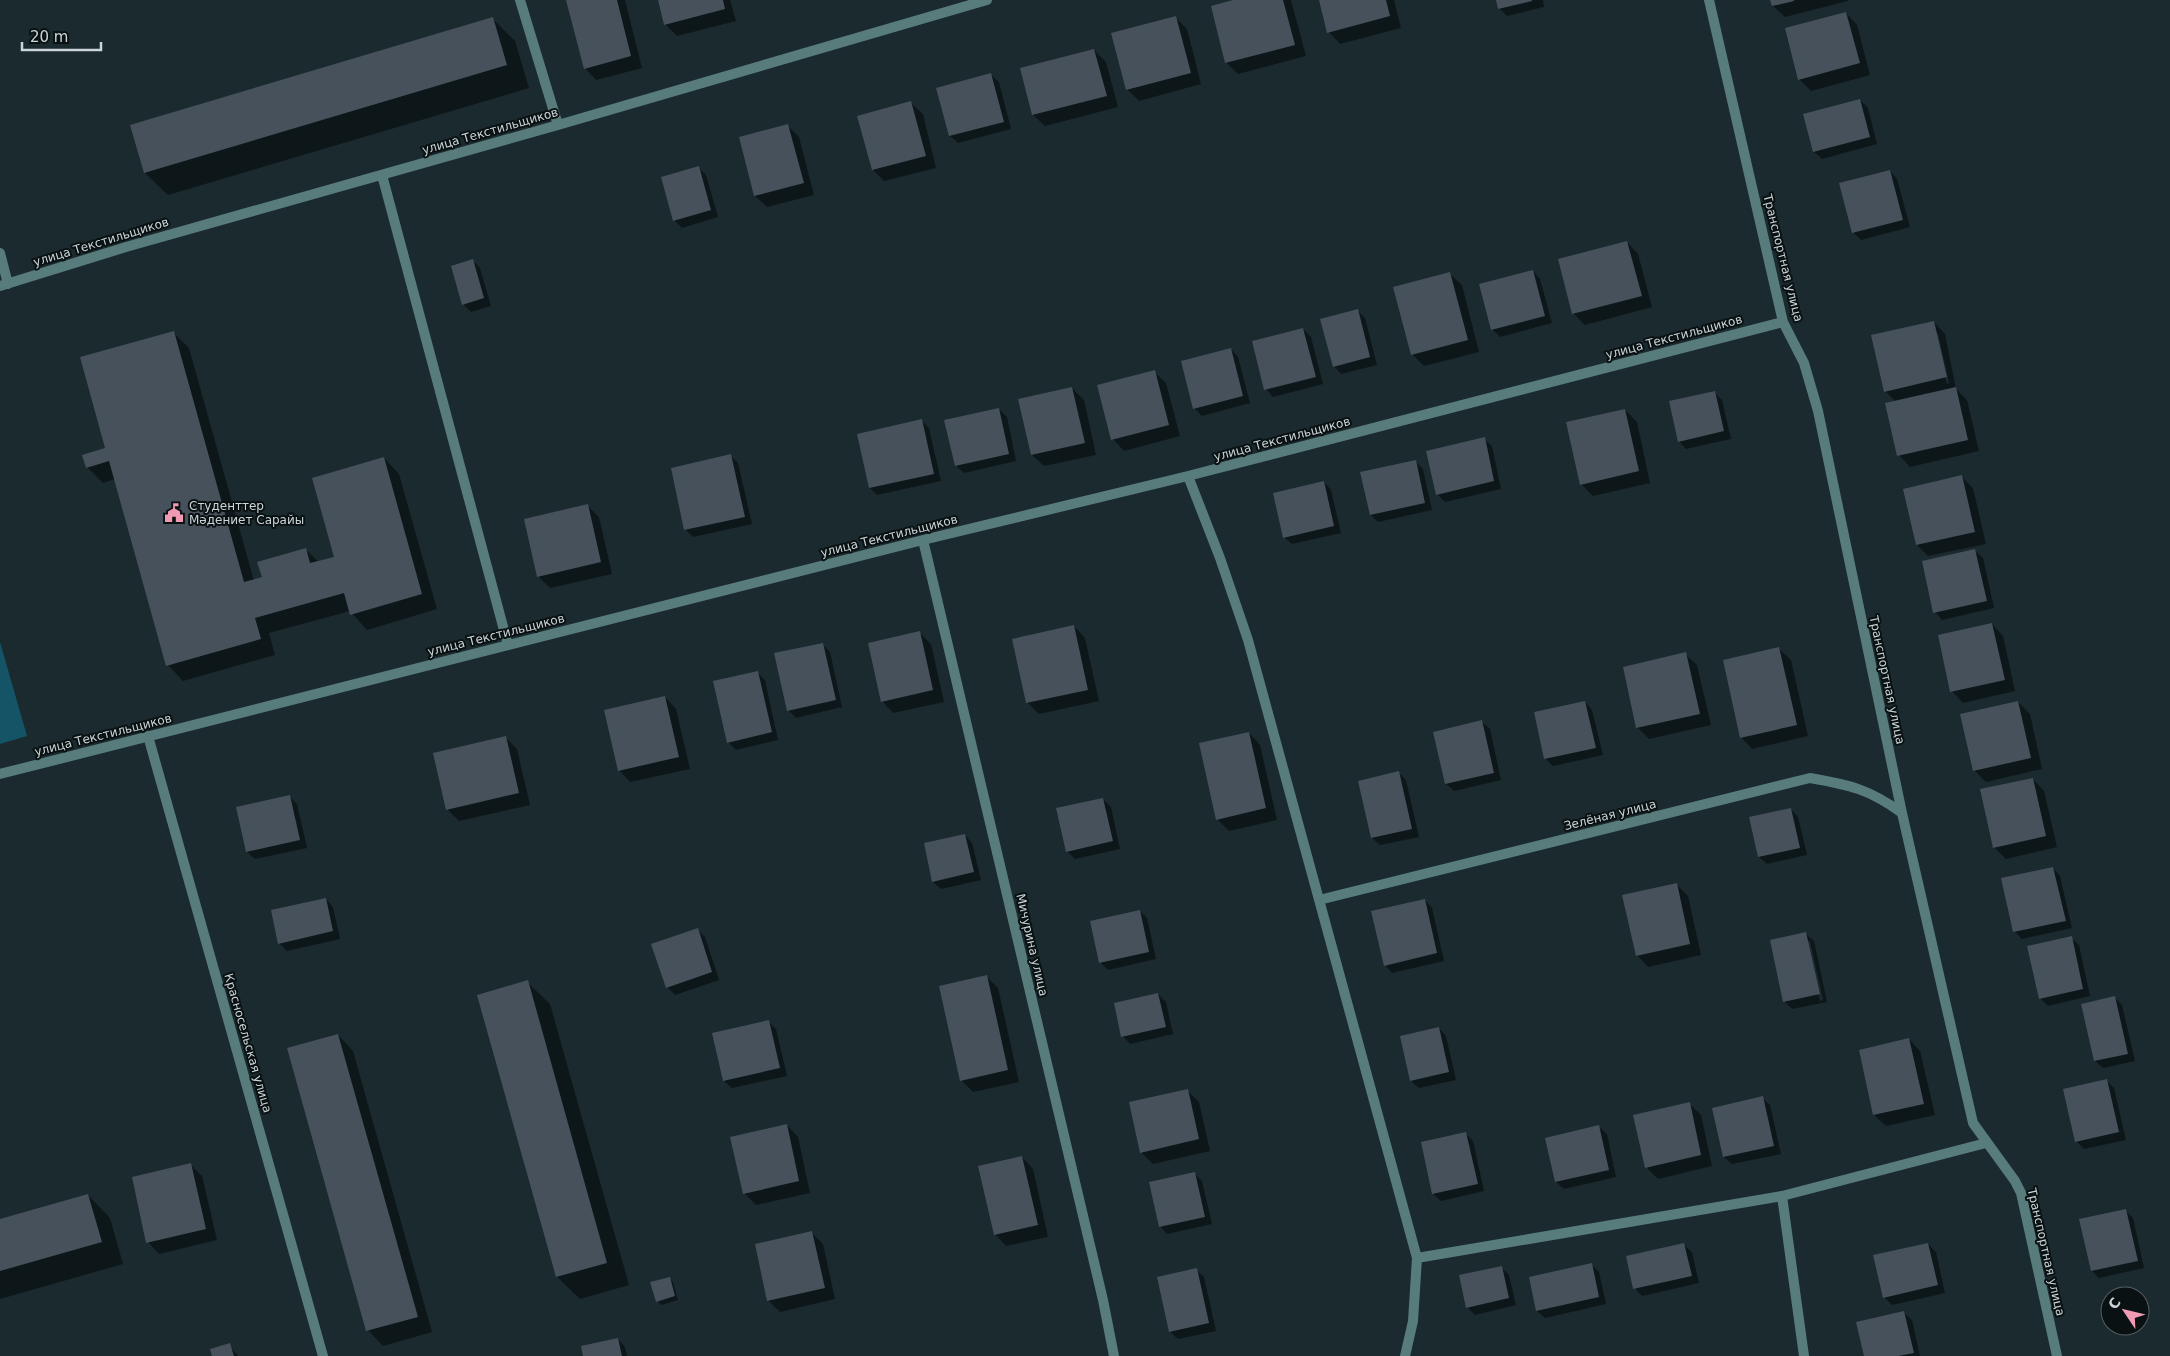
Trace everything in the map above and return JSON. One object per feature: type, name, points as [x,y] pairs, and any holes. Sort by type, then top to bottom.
[{"type":"street","points":[[520,0],[558,125]]},
{"type":"street","name":"улица Текстильщиков","points":[[4,285],[126,247],[558,125],[987,0]]},
{"type":"street","name":"Транспортная улица","points":[[1709,0],[1783,322],[1804,363],[1818,411],[1902,813],[1973,1124],[2021,1193],[2057,1356]]},
{"type":"street","points":[[382,175],[508,645]]},
{"type":"street","points":[[0,253],[4,285]]},
{"type":"street","name":"улица Текстильщиков","points":[[0,774],[923,540],[1188,476],[1783,322]]},
{"type":"street","points":[[1188,476],[1220,558],[1248,640],[1417,1258],[1413,1321],[1405,1356]]},
{"type":"street","name":"Мичурина улица","points":[[923,540],[1098,1281],[1114,1356]]},
{"type":"street","name":"Красносельская улица","points":[[148,736],[323,1356]]},
{"type":"street","name":"Зелёная улица","points":[[1318,900],[1810,778],[1853,785],[1885,800],[1902,813]]},
{"type":"street","points":[[1417,1258],[1782,1196],[1986,1143]]},
{"type":"street","points":[[1782,1196],[1804,1356]]},
{"type":"shaded area","points":[[0,642],[27,736],[0,744]]},
{"type":"building","points":[[566,0],[617,0],[631,56],[584,69]]},
{"type":"building","points":[[658,0],[723,0],[725,9],[664,25]]},
{"type":"building","points":[[1233,0],[1283,0],[1295,45],[1225,63],[1211,6]]},
{"type":"building","points":[[1319,0],[1386,0],[1390,16],[1327,33]]},
{"type":"building","points":[[1496,0],[1532,0],[1532,1],[1498,9]]},
{"type":"building","points":[[1770,0],[1794,0],[1794,1],[1772,6]]},
{"type":"building","points":[[1846,12],[1860,63],[1798,80],[1785,28]]},
{"type":"building","points":[[1176,16],[1191,73],[1126,90],[1111,33]]},
{"type":"building","points":[[493,17],[507,65],[144,173],[130,125]]},
{"type":"building","points":[[1094,49],[1107,96],[1032,115],[1020,68]]},
{"type":"building","points":[[991,73],[1004,122],[949,136],[936,88]]},
{"type":"building","points":[[1860,99],[1870,137],[1813,152],[1803,114]]},
{"type":"building","points":[[911,101],[926,156],[872,170],[857,116]]},
{"type":"building","points":[[788,124],[804,183],[754,196],[739,137]]},
{"type":"building","points":[[699,166],[711,210],[673,221],[661,177]]},
{"type":"building","points":[[1890,170],[1903,220],[1852,233],[1839,183]]},
{"type":"building","points":[[1627,241],[1642,296],[1572,314],[1558,259]]},
{"type":"building","points":[[473,259],[484,298],[462,305],[451,266]]},
{"type":"building","points":[[1533,270],[1545,316],[1491,330],[1479,284]]},
{"type":"building","points":[[1450,272],[1468,340],[1411,355],[1393,287]]},
{"type":"building","points":[[1358,309],[1370,357],[1333,367],[1320,319]]},
{"type":"building","points":[[1934,321],[1947,377],[1884,392],[1871,335]]},
{"type":"building","points":[[1303,328],[1316,377],[1264,390],[1252,341]]},
{"type":"building","name":"Студенттер Мәдениет Сарайы","points":[[174,331],[244,582],[262,577],[257,562],[306,548],[310,563],[334,557],[312,478],[384,457],[422,594],[350,615],[344,593],[255,618],[261,639],[166,666],[109,461],[86,468],[82,455],[105,448],[80,357]]},
{"type":"building","points":[[1231,348],[1243,396],[1193,409],[1181,361]]},
{"type":"building","points":[[1155,370],[1169,425],[1111,440],[1097,385]]},
{"type":"building","points":[[1072,387],[1085,443],[1031,455],[1018,399]]},
{"type":"building","points":[[1956,387],[1968,440],[1897,456],[1885,403]]},
{"type":"building","points":[[1715,391],[1724,431],[1678,442],[1669,401]]},
{"type":"building","points":[[999,408],[1009,454],[955,466],[944,420]]},
{"type":"building","points":[[1625,409],[1639,471],[1580,485],[1566,422]]},
{"type":"building","points":[[922,419],[934,474],[869,488],[857,434]]},
{"type":"building","points":[[1485,437],[1494,481],[1436,495],[1426,451]]},
{"type":"building","points":[[731,454],[745,517],[684,530],[671,468]]},
{"type":"building","points":[[1416,460],[1425,503],[1370,515],[1360,472]]},
{"type":"building","points":[[1962,475],[1975,532],[1916,545],[1903,489]]},
{"type":"building","points":[[1324,481],[1334,526],[1283,538],[1273,493]]},
{"type":"building","points":[[588,504],[601,562],[537,577],[524,519]]},
{"type":"building","points":[[1975,549],[1987,601],[1933,613],[1922,561]]},
{"type":"building","points":[[1992,623],[2005,680],[1950,692],[1938,635]]},
{"type":"building","points":[[1074,625],[1088,690],[1026,703],[1012,639]]},
{"type":"building","points":[[920,631],[933,690],[881,702],[868,643]]},
{"type":"building","points":[[823,643],[836,700],[787,711],[774,653]]},
{"type":"building","points":[[1779,647],[1797,725],[1740,738],[1723,660]]},
{"type":"building","points":[[1686,652],[1700,714],[1636,728],[1623,667]]},
{"type":"building","points":[[758,671],[772,732],[727,743],[713,681]]},
{"type":"building","points":[[665,696],[679,757],[618,771],[604,710]]},
{"type":"building","points":[[1585,701],[1596,748],[1544,759],[1534,712]]},
{"type":"building","points":[[2018,701],[2031,758],[1973,771],[1960,714]]},
{"type":"building","points":[[1482,720],[1494,773],[1445,784],[1433,732]]},
{"type":"building","points":[[1249,732],[1266,808],[1216,820],[1199,743]]},
{"type":"building","points":[[506,736],[519,793],[446,810],[433,753]]},
{"type":"building","points":[[1399,771],[1412,829],[1371,838],[1358,781]]},
{"type":"building","points":[[2033,778],[2046,836],[1993,848],[1980,789]]},
{"type":"building","points":[[290,795],[300,840],[246,852],[236,807]]},
{"type":"building","points":[[1103,798],[1113,841],[1066,852],[1056,808]]},
{"type":"building","points":[[1791,808],[1800,848],[1758,857],[1749,817]]},
{"type":"building","points":[[965,834],[974,872],[932,882],[924,843]]},
{"type":"building","points":[[2053,867],[2066,921],[2013,932],[2001,878]]},
{"type":"building","points":[[1677,883],[1690,944],[1636,956],[1622,895]]},
{"type":"building","points":[[326,898],[333,931],[278,944],[271,910]]},
{"type":"building","points":[[1425,899],[1437,953],[1384,966],[1371,911]]},
{"type":"building","points":[[1140,910],[1149,952],[1099,963],[1090,921]]},
{"type":"building","points":[[698,928],[712,972],[666,988],[651,944]]},
{"type":"building","points":[[1806,932],[1820,994],[1783,1002],[1770,940]]},
{"type":"building","points":[[2072,936],[2083,989],[2039,999],[2027,946]]},
{"type":"building","points":[[987,975],[1008,1070],[960,1081],[939,986]]},
{"type":"building","points":[[528,980],[607,1263],[556,1277],[477,995]]},
{"type":"building","points":[[1158,993],[1166,1027],[1121,1037],[1114,1003]]},
{"type":"building","points":[[2115,996],[2128,1054],[2094,1061],[2081,1004]]},
{"type":"building","points":[[769,1020],[780,1068],[723,1081],[712,1033]]},
{"type":"building","points":[[1439,1027],[1449,1072],[1410,1081],[1400,1036]]},
{"type":"building","points":[[338,1034],[418,1317],[366,1331],[287,1048]]},
{"type":"building","points":[[1909,1038],[1924,1104],[1873,1115],[1859,1050]]},
{"type":"building","points":[[2107,1079],[2119,1132],[2075,1142],[2063,1089]]},
{"type":"building","points":[[1188,1089],[1199,1139],[1140,1153],[1129,1102]]},
{"type":"building","points":[[1763,1096],[1774,1146],[1723,1157],[1712,1108]]},
{"type":"building","points":[[1690,1102],[1701,1155],[1645,1168],[1633,1115]]},
{"type":"building","points":[[787,1124],[799,1181],[743,1194],[730,1137]]},
{"type":"building","points":[[1599,1125],[1609,1170],[1555,1182],[1545,1138]]},
{"type":"building","points":[[1466,1132],[1478,1184],[1432,1194],[1421,1142]]},
{"type":"building","points":[[1022,1156],[1038,1225],[994,1235],[978,1166]]},
{"type":"building","points":[[191,1163],[206,1229],[146,1243],[132,1177]]},
{"type":"building","points":[[1195,1172],[1205,1217],[1159,1227],[1149,1182]]},
{"type":"building","points":[[88,1194],[102,1242],[0,1271],[0,1219]]},
{"type":"building","points":[[2126,1209],[2138,1261],[2091,1271],[2079,1219]]},
{"type":"building","points":[[812,1231],[825,1288],[767,1301],[755,1244]]},
{"type":"building","points":[[1684,1243],[1692,1276],[1633,1289],[1626,1256]]},
{"type":"building","points":[[1928,1243],[1938,1285],[1883,1298],[1873,1255]]},
{"type":"building","points":[[1592,1263],[1599,1297],[1536,1311],[1529,1277]]},
{"type":"building","points":[[1502,1266],[1509,1298],[1466,1308],[1459,1275]]},
{"type":"building","points":[[1197,1268],[1209,1323],[1169,1332],[1157,1277]]},
{"type":"building","points":[[670,1277],[675,1296],[656,1302],[650,1282]]},
{"type":"building","points":[[1904,1311],[1914,1353],[1898,1356],[1864,1356],[1856,1322]]},
{"type":"building","points":[[618,1338],[622,1356],[583,1356],[581,1346]]},
{"type":"building","points":[[230,1343],[234,1356],[212,1356],[210,1349]]},
{"type":"place","name":"Студенттер Мәдениет Сарайы","points":[[174,513]]}]
